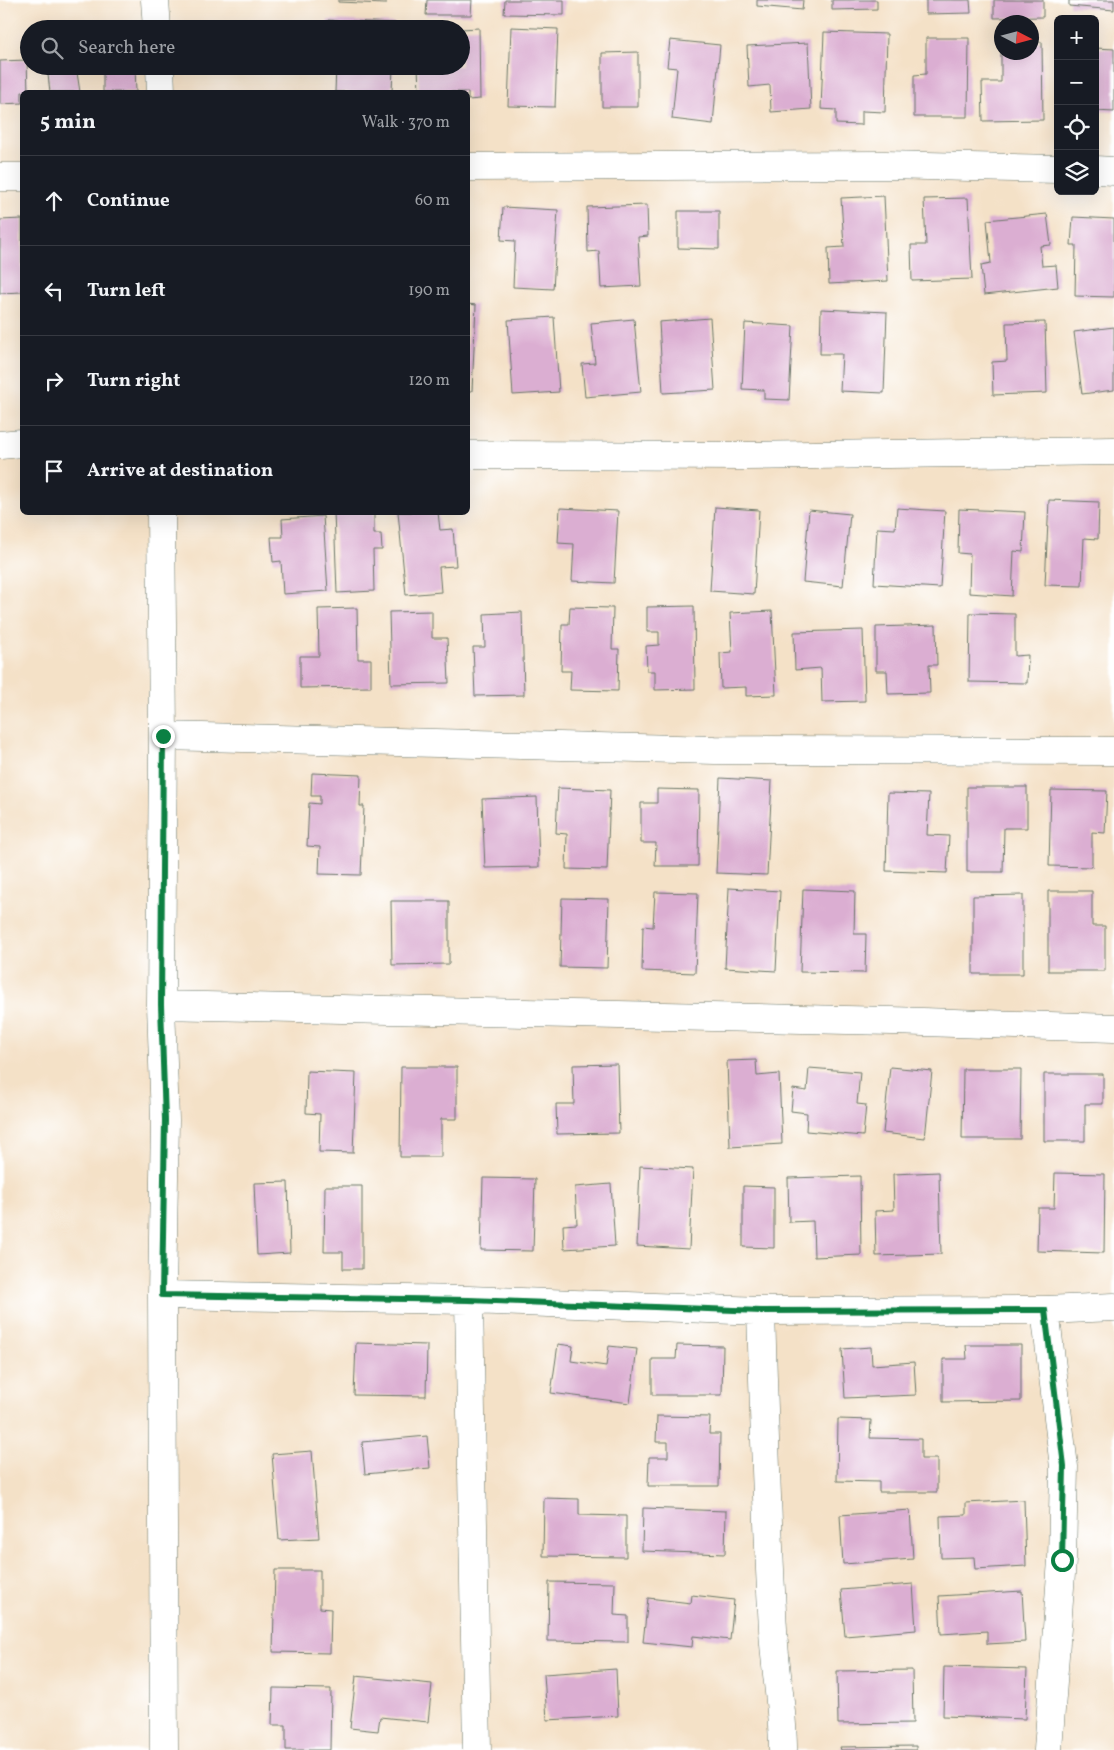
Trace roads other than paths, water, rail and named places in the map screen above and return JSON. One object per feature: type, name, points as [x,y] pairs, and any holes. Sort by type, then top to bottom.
[{"type":"street","points":[[155,0],[156,20]]},
{"type":"street","points":[[160,75],[161,90]]},
{"type":"street","points":[[470,168],[885,165],[1054,169]]},
{"type":"street","points":[[1099,170],[1114,171]]},
{"type":"street","points":[[0,177],[20,177]]},
{"type":"street","points":[[0,445],[20,443]]},
{"type":"street","points":[[470,455],[746,456],[1114,451]]},
{"type":"street","points":[[161,515],[163,736],[161,1005],[165,1120],[162,1295],[164,1750]]},
{"type":"street","points":[[163,736],[715,750],[1114,751]]},
{"type":"street","points":[[161,1005],[1114,1028]]},
{"type":"street","points":[[162,1295],[469,1300],[761,1311],[1045,1310],[1114,1307]]},
{"type":"street","points":[[469,1300],[478,1750]]},
{"type":"street","points":[[1045,1310],[1064,1466],[1062,1560],[1048,1750]]},
{"type":"street","points":[[761,1311],[769,1556],[773,1633],[783,1728],[783,1750]]}]
